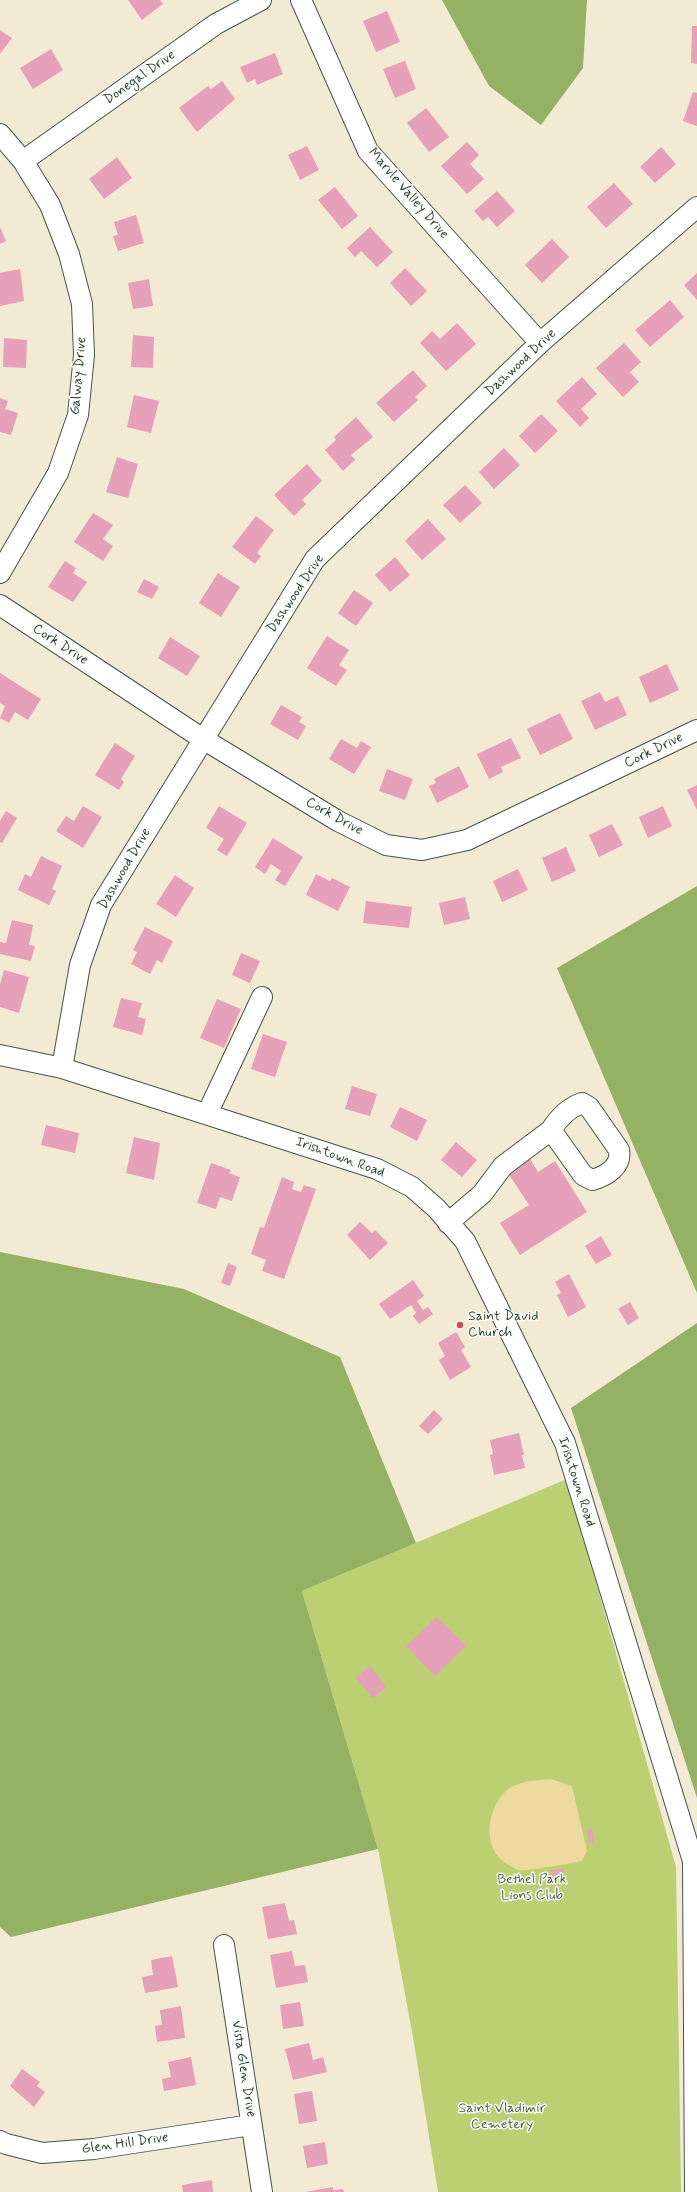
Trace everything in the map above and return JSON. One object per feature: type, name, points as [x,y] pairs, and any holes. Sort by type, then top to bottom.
[{"type":"street","name":"Donegal Drive","points":[[23,162],[216,24],[261,0]]},
{"type":"street","name":"Marvle Valley Drive","points":[[301,0],[368,151],[540,343]]},
{"type":"street","name":"Galway Drive","points":[[0,134],[23,162],[50,205],[69,254],[82,304],[84,355],[78,415],[58,473],[0,573]]},
{"type":"street","name":"Dashwood Drive","points":[[62,1068],[80,965],[101,905],[315,559],[540,343],[697,206]]},
{"type":"street","name":"Cork Drive","points":[[0,606],[203,739],[338,821],[386,845],[422,850],[467,840],[697,730]]},
{"type":"street","points":[[207,1114],[262,997]]},
{"type":"street","name":"Irishtown Road","points":[[0,1055],[62,1068],[377,1169],[412,1187],[436,1208],[465,1241],[565,1443],[693,1861],[696,2192]]},
{"type":"street","points":[[448,1223],[482,1194],[503,1166],[551,1130]]},
{"type":"street","name":"Vista Glen Drive","points":[[224,1945],[262,2192]]},
{"type":"street","name":"Glen Hill Drive","points":[[0,2141],[6,2144],[42,2153],[94,2149],[251,2125]]},
{"type":"green space","points":[[442,0],[587,0],[583,68],[541,125],[489,86]]},
{"type":"green space","points":[[697,886],[697,1293],[557,968]]},
{"type":"green space","points":[[0,1252],[184,1289],[340,1357],[416,1543],[302,1591],[378,1849],[11,1937],[0,1927]]},
{"type":"green space","points":[[697,1323],[697,1798],[571,1408]]},
{"type":"green space","name":"Bethel Park Lions Club","points":[[567,1479],[676,1867],[681,2192],[438,2192],[413,2037],[378,1849],[302,1591]]},
{"type":"sand","points":[[551,1779],[572,1786],[587,1851],[582,1861],[530,1870],[518,1870],[507,1864],[493,1849],[490,1840],[490,1830],[494,1809],[505,1792],[515,1785]]},
{"type":"building","points":[[128,0],[160,0],[163,4],[142,20]]},
{"type":"building","points":[[387,11],[400,42],[376,52],[363,21]]},
{"type":"building","points":[[692,26],[697,26],[697,64],[691,63]]},
{"type":"building","points":[[0,30],[12,38],[0,54]]},
{"type":"building","points":[[51,49],[63,70],[33,89],[20,68]]},
{"type":"building","points":[[275,53],[283,74],[257,85],[255,79],[247,83],[240,67]]},
{"type":"building","points":[[405,61],[416,89],[395,98],[383,69]]},
{"type":"building","points":[[222,81],[235,99],[197,132],[179,108],[208,86],[211,89]]},
{"type":"building","points":[[693,92],[697,93],[697,126],[683,121]]},
{"type":"building","points":[[426,108],[449,137],[429,152],[407,123]]},
{"type":"building","points":[[467,142],[479,155],[470,164],[484,179],[467,194],[441,166]]},
{"type":"building","points":[[307,146],[319,170],[300,180],[288,155]]},
{"type":"building","points":[[661,147],[676,164],[655,183],[640,167]]},
{"type":"building","points":[[117,157],[132,178],[104,199],[89,179]]},
{"type":"building","points":[[614,183],[633,204],[606,228],[587,207]]},
{"type":"building","points":[[335,187],[358,216],[342,229],[318,200]]},
{"type":"building","points":[[497,191],[515,211],[497,227],[488,217],[483,221],[474,211]]},
{"type":"building","points":[[136,215],[144,243],[118,251],[113,236],[118,235],[114,222]]},
{"type":"building","points":[[0,227],[6,241],[0,244]]},
{"type":"building","points":[[370,227],[393,252],[377,267],[361,251],[355,257],[347,248]]},
{"type":"building","points":[[552,239],[569,257],[542,283],[525,265]]},
{"type":"building","points":[[405,268],[427,291],[411,306],[390,283]]},
{"type":"building","points":[[20,269],[24,301],[0,306],[0,273]]},
{"type":"building","points":[[697,273],[697,300],[684,285]]},
{"type":"building","points":[[149,279],[153,306],[133,309],[128,283]]},
{"type":"building","points":[[670,300],[684,317],[650,347],[635,330]]},
{"type":"building","points":[[457,323],[476,344],[446,371],[420,343],[432,331],[440,339]]},
{"type":"building","points":[[133,335],[154,337],[153,368],[131,367]]},
{"type":"building","points":[[4,338],[27,340],[26,368],[3,367]]},
{"type":"building","points":[[624,343],[641,362],[630,372],[639,382],[623,397],[596,368]]},
{"type":"building","points":[[413,370],[427,386],[415,397],[418,400],[394,422],[376,403]]},
{"type":"building","points":[[582,377],[597,394],[581,409],[589,418],[580,427],[556,401]]},
{"type":"building","points":[[134,395],[159,401],[151,433],[127,427]]},
{"type":"building","points":[[0,398],[8,401],[5,409],[18,413],[11,435],[0,432]]},
{"type":"building","points":[[541,414],[558,431],[535,453],[519,436]]},
{"type":"building","points":[[356,417],[373,437],[351,455],[355,460],[343,471],[325,450],[336,440],[334,437]]},
{"type":"building","points":[[504,448],[520,465],[494,489],[479,472]]},
{"type":"building","points":[[117,457],[138,464],[128,498],[106,492]]},
{"type":"building","points":[[307,464],[322,481],[302,500],[306,504],[294,516],[274,495]]},
{"type":"building","points":[[465,485],[482,503],[460,523],[443,505]]},
{"type":"building","points":[[93,513],[113,525],[103,539],[113,546],[103,561],[74,542]]},
{"type":"building","points":[[256,516],[274,530],[257,553],[261,556],[255,564],[232,547]]},
{"type":"building","points":[[428,519],[446,539],[422,560],[405,541]]},
{"type":"building","points":[[395,557],[410,575],[390,592],[375,575]]},
{"type":"building","points":[[65,561],[76,568],[73,573],[87,582],[73,602],[48,587]]},
{"type":"building","points":[[218,573],[240,587],[221,617],[199,603]]},
{"type":"building","points":[[144,579],[159,587],[152,599],[137,592]]},
{"type":"building","points":[[354,590],[373,603],[356,626],[338,613]]},
{"type":"building","points":[[327,636],[349,650],[339,665],[347,670],[336,686],[307,668]]},
{"type":"building","points":[[170,637],[200,656],[187,676],[158,658]]},
{"type":"building","points":[[667,664],[679,690],[650,703],[639,677]]},
{"type":"building","points":[[0,673],[41,699],[28,720],[15,712],[9,723],[0,718],[5,706],[0,703]]},
{"type":"building","points":[[600,692],[605,702],[618,696],[627,715],[595,730],[581,701]]},
{"type":"building","points":[[281,705],[302,717],[299,722],[306,726],[298,740],[270,724]]},
{"type":"building","points":[[560,713],[573,739],[540,755],[527,729]]},
{"type":"building","points":[[511,738],[521,758],[501,767],[503,772],[489,779],[477,754]]},
{"type":"building","points":[[341,739],[357,748],[361,741],[371,747],[354,774],[329,759]]},
{"type":"building","points":[[115,743],[135,756],[121,779],[124,782],[119,790],[95,775]]},
{"type":"building","points":[[459,766],[469,787],[437,803],[429,786],[436,783],[434,779]]},
{"type":"building","points":[[387,769],[413,779],[405,800],[379,791]]},
{"type":"building","points":[[697,785],[697,810],[687,790]]},
{"type":"building","points":[[83,806],[102,817],[83,848],[56,831],[66,816],[74,821]]},
{"type":"building","points":[[219,806],[247,823],[227,856],[217,850],[224,839],[206,828]]},
{"type":"building","points":[[663,806],[672,826],[648,838],[639,817]]},
{"type":"building","points":[[6,811],[17,818],[2,843],[0,842],[0,821]]},
{"type":"building","points":[[612,824],[623,845],[599,857],[589,835]]},
{"type":"building","points":[[273,838],[303,857],[285,886],[275,880],[281,871],[271,864],[265,874],[255,867]]},
{"type":"building","points":[[566,847],[576,871],[552,882],[542,858]]},
{"type":"building","points":[[41,856],[62,866],[52,889],[56,891],[49,905],[18,890],[25,874],[31,877]]},
{"type":"building","points":[[518,869],[528,890],[502,902],[493,881]]},
{"type":"building","points":[[316,874],[330,881],[332,878],[350,887],[338,911],[306,895]]},
{"type":"building","points":[[175,875],[194,888],[176,917],[156,904]]},
{"type":"building","points":[[465,897],[470,919],[444,925],[439,903]]},
{"type":"building","points":[[366,901],[412,907],[409,928],[363,923]]},
{"type":"building","points":[[12,920],[33,925],[29,945],[35,946],[31,961],[0,954],[0,942],[6,943]]},
{"type":"building","points":[[145,927],[173,941],[162,963],[157,960],[150,974],[131,964],[137,952],[133,950]]},
{"type":"building","points":[[241,953],[260,961],[250,983],[232,975]]},
{"type":"building","points":[[4,970],[29,977],[19,1013],[0,1007],[0,984]]},
{"type":"building","points":[[121,998],[142,1003],[138,1017],[146,1019],[142,1035],[113,1027]]},
{"type":"building","points":[[217,999],[241,1009],[224,1048],[200,1038]]},
{"type":"building","points":[[263,1034],[287,1042],[275,1077],[251,1069]]},
{"type":"building","points":[[352,1086],[377,1094],[370,1116],[345,1109]]},
{"type":"building","points":[[400,1107],[427,1120],[417,1141],[390,1127]]},
{"type":"building","points":[[46,1125],[79,1133],[75,1153],[41,1145]]},
{"type":"building","points":[[134,1137],[160,1143],[154,1180],[126,1173]]},
{"type":"building","points":[[456,1142],[477,1160],[462,1177],[441,1160]]},
{"type":"building","points":[[530,1159],[538,1172],[555,1161],[587,1212],[520,1255],[500,1223],[529,1205],[508,1173]]},
{"type":"building","points":[[211,1163],[231,1170],[229,1173],[240,1177],[232,1201],[220,1197],[216,1209],[197,1203]]},
{"type":"building","points":[[282,1177],[294,1182],[292,1189],[301,1192],[304,1185],[316,1189],[284,1279],[262,1271],[266,1260],[251,1254],[260,1227],[264,1228]]},
{"type":"building","points":[[360,1222],[372,1233],[375,1230],[388,1243],[370,1260],[347,1235]]},
{"type":"building","points":[[601,1236],[612,1255],[596,1264],[585,1246]]},
{"type":"building","points":[[228,1263],[237,1267],[230,1286],[221,1283]]},
{"type":"building","points":[[569,1274],[586,1307],[568,1317],[557,1295],[561,1293],[555,1282]]},
{"type":"building","points":[[413,1280],[424,1296],[417,1301],[423,1310],[428,1307],[433,1314],[419,1324],[413,1316],[416,1313],[411,1305],[390,1319],[379,1304]]},
{"type":"building","points":[[630,1302],[639,1318],[628,1325],[618,1309]]},
{"type":"building","points":[[456,1332],[465,1347],[461,1350],[471,1367],[450,1380],[439,1360],[445,1356],[438,1343]]},
{"type":"building","points":[[434,1410],[443,1419],[428,1434],[419,1426]]},
{"type":"building","points":[[519,1433],[524,1455],[522,1455],[525,1468],[494,1475],[490,1455],[493,1454],[490,1440]]},
{"type":"building","points":[[437,1617],[466,1646],[435,1676],[406,1646]]},
{"type":"building","points":[[370,1666],[386,1687],[373,1698],[356,1678]]},
{"type":"building","points":[[592,1829],[594,1842],[589,1843],[587,1830]]},
{"type":"building","points":[[564,1869],[564,1874],[551,1876],[550,1871]]},
{"type":"building","points":[[285,1903],[289,1921],[294,1920],[297,1934],[268,1939],[262,1907]]},
{"type":"building","points":[[292,1951],[295,1966],[305,1965],[308,1982],[276,1988],[270,1955]]},
{"type":"building","points":[[172,1956],[178,1987],[145,1993],[142,1977],[153,1975],[151,1960]]},
{"type":"building","points":[[300,2002],[304,2026],[283,2029],[280,2005]]},
{"type":"building","points":[[181,2006],[185,2038],[157,2042],[155,2026],[162,2025],[160,2010]]},
{"type":"building","points":[[309,2043],[313,2060],[323,2057],[327,2072],[293,2080],[285,2049]]},
{"type":"building","points":[[191,2057],[196,2085],[164,2091],[162,2079],[171,2077],[168,2062]]},
{"type":"building","points":[[22,2069],[40,2082],[37,2086],[45,2092],[34,2107],[10,2086]]},
{"type":"building","points":[[312,2091],[317,2121],[299,2124],[294,2094]]},
{"type":"building","points":[[325,2142],[328,2164],[307,2168],[303,2146]]},
{"type":"building","points":[[212,2180],[213,2192],[183,2192],[182,2185]]},
{"type":"building","points":[[333,2187],[333,2190],[343,2189],[344,2192],[305,2192]]},
{"type":"place","name":"Saint David Church","points":[[460,1325]]},
{"type":"park label","name":"Saint Vladimir Cemetery","points":[[502,2118]]}]
